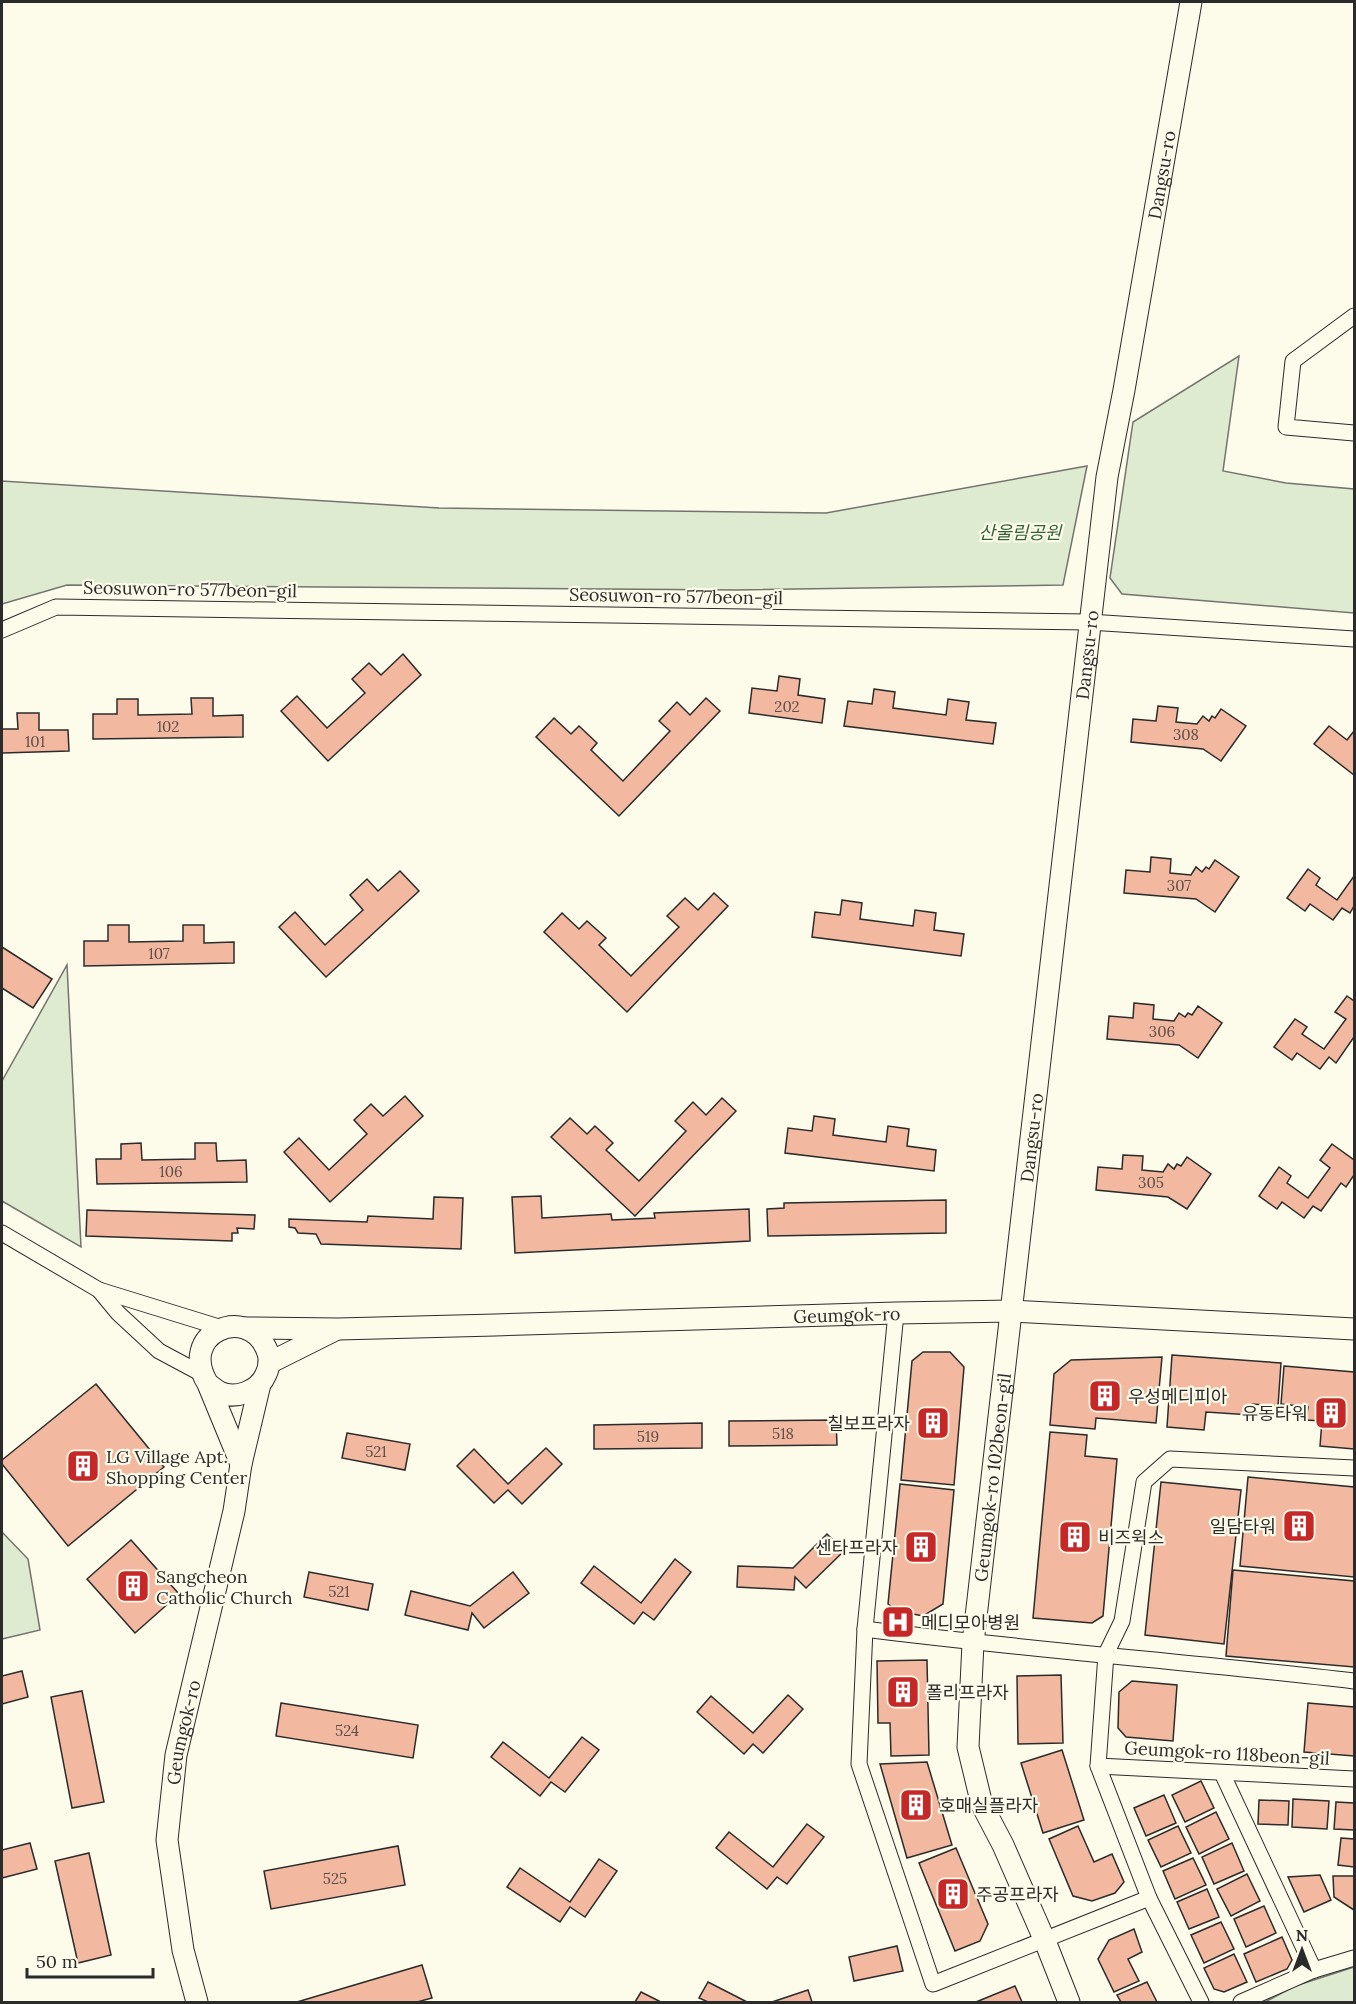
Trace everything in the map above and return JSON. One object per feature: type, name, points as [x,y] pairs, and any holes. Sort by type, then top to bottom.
[{"type":"main road","name":"Dangsu-ro","points":[[1012,1311],[1107,477],[1191,2]]},
{"type":"main road","name":"Geumgok-ro","points":[[245,1328],[338,1329],[1012,1311],[1354,1329]]},
{"type":"main road","name":"Geumgok-ro 102beon-gil","points":[[1012,1311],[973,1643],[968,1747],[982,1805],[1003,1845],[1069,2002]]},
{"type":"main road","points":[[205,1379],[220,1392],[234,1395],[248,1393],[260,1384],[266,1374],[269,1363],[268,1352],[263,1342],[255,1333],[234,1326],[222,1328],[212,1334],[200,1352],[200,1364],[205,1379],[241,1464]]},
{"type":"main road","name":"Geumgok-ro","points":[[269,1363],[338,1329]]},
{"type":"main road","name":"Geumgok-ro","points":[[197,2002],[183,1950],[167,1840],[176,1755],[234,1511],[241,1464],[260,1384]]},
{"type":"street","points":[[1354,316],[1293,361],[1286,427],[1354,433]]},
{"type":"street","name":"Seosuwon-ro 577beon-gil","points":[[2,630],[56,607],[1089,622],[1354,639]]},
{"type":"street","points":[[2,1233],[99,1290],[222,1328]]},
{"type":"street","points":[[99,1290],[118,1313],[159,1351],[205,1379]]},
{"type":"street","points":[[896,1313],[865,1629],[859,1764],[933,1984],[1149,1898]]},
{"type":"street","points":[[1201,2002],[1149,1898],[1098,1766],[1106,1654],[1122,1621],[1144,1482],[1170,1459],[1354,1468]]},
{"type":"street","points":[[865,1629],[973,1643],[1106,1654],[1354,1681]]},
{"type":"street","name":"Geumgok-ro 118beon-gil","points":[[1098,1766],[1354,1779]]},
{"type":"street","points":[[1222,1773],[1314,1970]]},
{"type":"street","points":[[1240,2002],[1314,1970],[1354,1958]]},
{"type":"green space","points":[[1239,356],[1223,471],[1286,483],[1354,489],[1354,613],[1122,594],[1110,578],[1133,422]]},
{"type":"green space","name":"산울림공원","points":[[1087,466],[1063,585],[737,590],[67,585],[2,604],[2,481],[439,508],[826,513]]},
{"type":"green space","points":[[67,965],[81,1247],[2,1201],[2,1081]]},
{"type":"green space","points":[[2,1532],[28,1559],[40,1630],[2,1639]]},
{"type":"green space","points":[[1354,1967],[1354,2002],[1265,2002],[1295,1986]]},
{"type":"building","points":[[403,654],[421,675],[328,761],[281,711],[297,696],[327,728],[365,693],[352,679],[369,663],[381,675]]},
{"type":"building","points":[[779,676],[800,679],[798,695],[825,699],[822,723],[749,713],[752,688],[777,691]]},
{"type":"building","points":[[874,689],[895,692],[893,708],[946,715],[948,699],[969,702],[966,720],[996,723],[993,744],[844,726],[848,701],[872,704]]},
{"type":"building","points":[[191,698],[213,698],[213,716],[243,715],[243,737],[93,739],[93,714],[117,714],[117,699],[138,699],[138,715],[192,714]]},
{"type":"building","points":[[706,698],[720,711],[619,816],[536,737],[554,718],[571,734],[579,726],[597,743],[591,750],[623,781],[670,731],[659,721],[677,702],[690,715]]},
{"type":"building","points":[[1158,706],[1178,708],[1176,722],[1197,724],[1203,716],[1209,721],[1212,716],[1215,718],[1221,709],[1246,726],[1221,761],[1203,749],[1131,742],[1133,719],[1156,721]]},
{"type":"building","points":[[17,713],[39,713],[39,730],[68,730],[69,751],[2,753],[2,729],[18,729]]},
{"type":"building","points":[[1329,726],[1347,740],[1354,731],[1354,775],[1314,744]]},
{"type":"building","points":[[1151,857],[1171,859],[1170,873],[1191,875],[1196,867],[1202,872],[1206,867],[1209,869],[1215,860],[1239,877],[1215,912],[1196,899],[1124,893],[1126,870],[1150,872]]},
{"type":"building","points":[[1308,869],[1320,878],[1316,885],[1337,900],[1354,876],[1354,906],[1350,913],[1342,908],[1333,920],[1310,904],[1305,911],[1287,898]]},
{"type":"building","points":[[400,871],[419,891],[326,977],[279,927],[295,912],[325,945],[363,910],[350,895],[367,879],[378,891]]},
{"type":"building","points":[[714,893],[728,906],[627,1012],[544,932],[562,913],[579,929],[587,921],[606,938],[599,945],[631,976],[679,927],[667,916],[685,898],[698,910]]},
{"type":"building","points":[[842,900],[862,903],[860,919],[913,926],[915,910],[936,913],[934,930],[964,934],[961,956],[812,937],[815,912],[840,915]]},
{"type":"building","points":[[108,925],[129,925],[129,942],[183,941],[183,925],[204,925],[204,943],[234,942],[234,963],[84,966],[84,941],[108,941]]},
{"type":"building","points":[[2,947],[52,979],[33,1008],[2,988]]},
{"type":"building","points":[[1347,996],[1354,1001],[1354,1037],[1336,1063],[1329,1057],[1320,1069],[1297,1053],[1292,1060],[1274,1047],[1295,1019],[1307,1027],[1302,1034],[1324,1049],[1346,1019],[1335,1012]]},
{"type":"building","points":[[1134,1003],[1154,1005],[1153,1019],[1174,1021],[1179,1013],[1185,1017],[1188,1013],[1192,1015],[1198,1006],[1222,1023],[1198,1058],[1179,1045],[1107,1039],[1109,1016],[1133,1018]]},
{"type":"building","points":[[405,1096],[423,1116],[330,1202],[284,1152],[299,1138],[329,1170],[367,1134],[354,1120],[371,1104],[383,1116]]},
{"type":"building","points":[[722,1098],[736,1111],[635,1216],[551,1137],[570,1118],[587,1134],[595,1126],[613,1143],[606,1150],[639,1181],[686,1131],[675,1121],[693,1102],[706,1115]]},
{"type":"building","points":[[814,1116],[835,1119],[833,1135],[886,1142],[888,1126],[909,1129],[907,1146],[936,1150],[934,1171],[785,1153],[788,1128],[812,1131]]},
{"type":"building","points":[[141,1143],[142,1160],[195,1159],[195,1143],[216,1143],[217,1161],[246,1160],[247,1182],[97,1184],[96,1159],[121,1159],[121,1144]]},
{"type":"building","points":[[1332,1144],[1354,1160],[1354,1175],[1346,1187],[1341,1183],[1321,1211],[1313,1206],[1304,1218],[1282,1202],[1277,1209],[1259,1196],[1279,1167],[1291,1176],[1287,1183],[1308,1198],[1330,1168],[1320,1160]]},
{"type":"building","points":[[1123,1155],[1143,1156],[1142,1170],[1163,1172],[1168,1164],[1174,1169],[1177,1164],[1181,1166],[1187,1157],[1211,1174],[1187,1209],[1168,1197],[1096,1190],[1098,1167],[1122,1169]]},
{"type":"building","points":[[541,1196],[542,1218],[611,1214],[612,1220],[655,1218],[654,1213],[749,1209],[750,1241],[515,1253],[512,1197]]},
{"type":"building","points":[[434,1197],[463,1198],[461,1249],[321,1244],[316,1234],[298,1233],[295,1228],[289,1227],[289,1219],[367,1222],[368,1216],[433,1219]]},
{"type":"building","points":[[946,1200],[946,1233],[768,1236],[767,1209],[784,1208],[784,1203]]},
{"type":"building","points":[[87,1210],[255,1215],[254,1229],[237,1228],[238,1233],[232,1233],[232,1241],[86,1236]]},
{"type":"building","name":"칠보프라자","points":[[923,1352],[950,1352],[964,1367],[954,1485],[901,1480],[912,1361]]},
{"type":"building","points":[[1172,1355],[1281,1363],[1278,1406],[1252,1404],[1251,1415],[1206,1412],[1204,1430],[1167,1427]]},
{"type":"building","name":"우성메디피아","points":[[1162,1357],[1156,1423],[1096,1418],[1095,1429],[1050,1425],[1054,1374],[1071,1360]]},
{"type":"building","name":"유동타워","points":[[1284,1366],[1354,1372],[1354,1449],[1320,1446],[1322,1421],[1306,1420],[1308,1407],[1281,1404]]},
{"type":"building","name":"LG Village Apt. Shopping Center","points":[[96,1384],[164,1467],[68,1546],[2,1464],[2,1460]]},
{"type":"building","points":[[836,1420],[837,1445],[729,1446],[729,1421]]},
{"type":"building","points":[[702,1423],[702,1448],[594,1449],[594,1425]]},
{"type":"building","name":"비즈윅스","points":[[1050,1432],[1087,1435],[1085,1456],[1117,1459],[1103,1616],[1092,1623],[1033,1618]]},
{"type":"building","points":[[347,1433],[410,1444],[405,1470],[342,1458]]},
{"type":"building","points":[[546,1448],[562,1464],[522,1504],[508,1490],[494,1503],[457,1466],[474,1449],[508,1484]]},
{"type":"building","name":"일담타워","points":[[1248,1477],[1354,1487],[1354,1577],[1240,1566]]},
{"type":"building","points":[[1161,1482],[1241,1490],[1224,1644],[1145,1635]]},
{"type":"building","name":"센타프라자","points":[[900,1484],[954,1490],[943,1604],[923,1616],[898,1611],[888,1604]]},
{"type":"building","points":[[827,1534],[844,1551],[806,1588],[795,1577],[794,1590],[737,1587],[738,1566],[793,1568]]},
{"type":"building","name":"Sangcheon Catholic Church","points":[[131,1540],[179,1594],[135,1633],[87,1579]]},
{"type":"building","points":[[675,1559],[691,1572],[654,1620],[643,1612],[634,1624],[581,1583],[594,1566],[641,1603]]},
{"type":"building","points":[[1233,1570],[1354,1581],[1354,1667],[1226,1656]]},
{"type":"building","points":[[309,1572],[373,1584],[368,1610],[304,1597]]},
{"type":"building","points":[[513,1572],[529,1593],[484,1628],[472,1613],[468,1630],[405,1615],[411,1591],[470,1606]]},
{"type":"building","name":"폴리프라자","points":[[927,1660],[929,1755],[891,1756],[890,1723],[878,1723],[877,1661]]},
{"type":"building","points":[[22,1671],[28,1697],[2,1704],[2,1676]]},
{"type":"building","points":[[1061,1675],[1063,1743],[1018,1744],[1017,1676]]},
{"type":"building","points":[[1132,1681],[1177,1685],[1173,1741],[1126,1737],[1118,1728],[1119,1692]]},
{"type":"building","points":[[82,1691],[104,1802],[72,1808],[51,1697]]},
{"type":"building","points":[[788,1695],[803,1709],[763,1753],[753,1744],[744,1754],[697,1712],[711,1696],[753,1733]]},
{"type":"building","points":[[281,1703],[418,1725],[413,1758],[276,1736]]},
{"type":"building","points":[[1308,1703],[1354,1707],[1354,1756],[1304,1752]]},
{"type":"building","points":[[582,1737],[599,1750],[565,1792],[551,1782],[540,1796],[491,1757],[503,1742],[549,1778]]},
{"type":"building","points":[[1062,1750],[1084,1820],[1043,1833],[1021,1763]]},
{"type":"building","name":"호매실플라자","points":[[927,1762],[952,1845],[907,1858],[880,1764]]},
{"type":"building","points":[[1201,1781],[1214,1808],[1185,1822],[1172,1795]]},
{"type":"building","points":[[1164,1795],[1176,1823],[1146,1836],[1134,1808]]},
{"type":"building","points":[[1293,1799],[1329,1801],[1327,1829],[1292,1827]]},
{"type":"building","points":[[1259,1800],[1289,1801],[1288,1825],[1258,1824]]},
{"type":"building","points":[[1336,1802],[1354,1803],[1354,1830],[1334,1829]]},
{"type":"building","points":[[1216,1812],[1229,1839],[1199,1854],[1186,1827]]},
{"type":"building","points":[[807,1824],[824,1837],[787,1884],[777,1877],[767,1889],[716,1848],[729,1832],[773,1867]]},
{"type":"building","points":[[1078,1826],[1094,1862],[1112,1854],[1124,1882],[1115,1893],[1092,1901],[1073,1896],[1049,1839]]},
{"type":"building","points":[[1178,1826],[1191,1853],[1161,1867],[1148,1840]]},
{"type":"building","points":[[1341,1838],[1354,1839],[1354,1867],[1338,1865]]},
{"type":"building","points":[[30,1843],[37,1869],[2,1878],[2,1850]]},
{"type":"building","points":[[1232,1843],[1244,1871],[1214,1884],[1202,1857]]},
{"type":"building","points":[[398,1846],[405,1885],[271,1909],[264,1871]]},
{"type":"building","name":"주공프라자","points":[[956,1848],[988,1924],[980,1941],[955,1951],[919,1863]]},
{"type":"building","points":[[89,1853],[111,1955],[78,1963],[55,1861]]},
{"type":"building","points":[[1193,1858],[1206,1885],[1175,1899],[1163,1871]]},
{"type":"building","points":[[599,1859],[617,1871],[585,1917],[570,1907],[560,1922],[507,1887],[520,1868],[570,1902]]},
{"type":"building","points":[[1247,1874],[1260,1901],[1231,1916],[1217,1889]]},
{"type":"building","points":[[1320,1875],[1331,1900],[1304,1912],[1288,1877]]},
{"type":"building","points":[[1333,1876],[1354,1876],[1354,1910],[1334,1897]]},
{"type":"building","points":[[1207,1889],[1219,1917],[1189,1929],[1177,1902]]},
{"type":"building","points":[[1264,1906],[1276,1933],[1246,1947],[1234,1919]]},
{"type":"building","points":[[1221,1922],[1234,1949],[1204,1963],[1191,1935]]},
{"type":"building","points":[[1134,1929],[1142,1952],[1128,1959],[1139,1981],[1114,1992],[1098,1959],[1109,1940]]},
{"type":"building","points":[[1282,1937],[1292,1960],[1287,1969],[1256,1982],[1244,1954]]},
{"type":"building","points":[[897,1946],[903,1971],[854,1981],[849,1957]]},
{"type":"building","points":[[1234,1954],[1247,1982],[1224,1992],[1214,1989],[1204,1968]]},
{"type":"building","points":[[422,1965],[432,1998],[417,2002],[297,2002]]},
{"type":"building","points":[[708,1982],[747,2002],[708,2002],[699,1998]]},
{"type":"building","points":[[1147,1982],[1157,2002],[1121,2002],[1117,1995]]},
{"type":"building","points":[[1015,1986],[1022,2002],[976,2002]]},
{"type":"building","points":[[808,1990],[812,2002],[772,2002]]},
{"type":"building","points":[[641,1992],[659,2001],[635,2002]]},
{"type":"place","name":"우성메디피아","points":[[1105,1396]]},
{"type":"place","name":"유동타워","points":[[1331,1413]]},
{"type":"place","name":"칠보프라자","points":[[933,1423]]},
{"type":"place","name":"LG Village Apt. Shopping Center","points":[[83,1466]]},
{"type":"place","name":"일담타워","points":[[1299,1526]]},
{"type":"place","name":"비즈윅스","points":[[1075,1537]]},
{"type":"place","name":"센타프라자","points":[[921,1547]]},
{"type":"place","name":"Sangcheon Catholic Church","points":[[133,1586]]},
{"type":"place","name":"메디모아병원","points":[[898,1622]]},
{"type":"place","name":"폴리프라자","points":[[903,1692]]},
{"type":"place","name":"호매실플라자","points":[[916,1805]]},
{"type":"place","name":"주공프라자","points":[[953,1894]]}]
